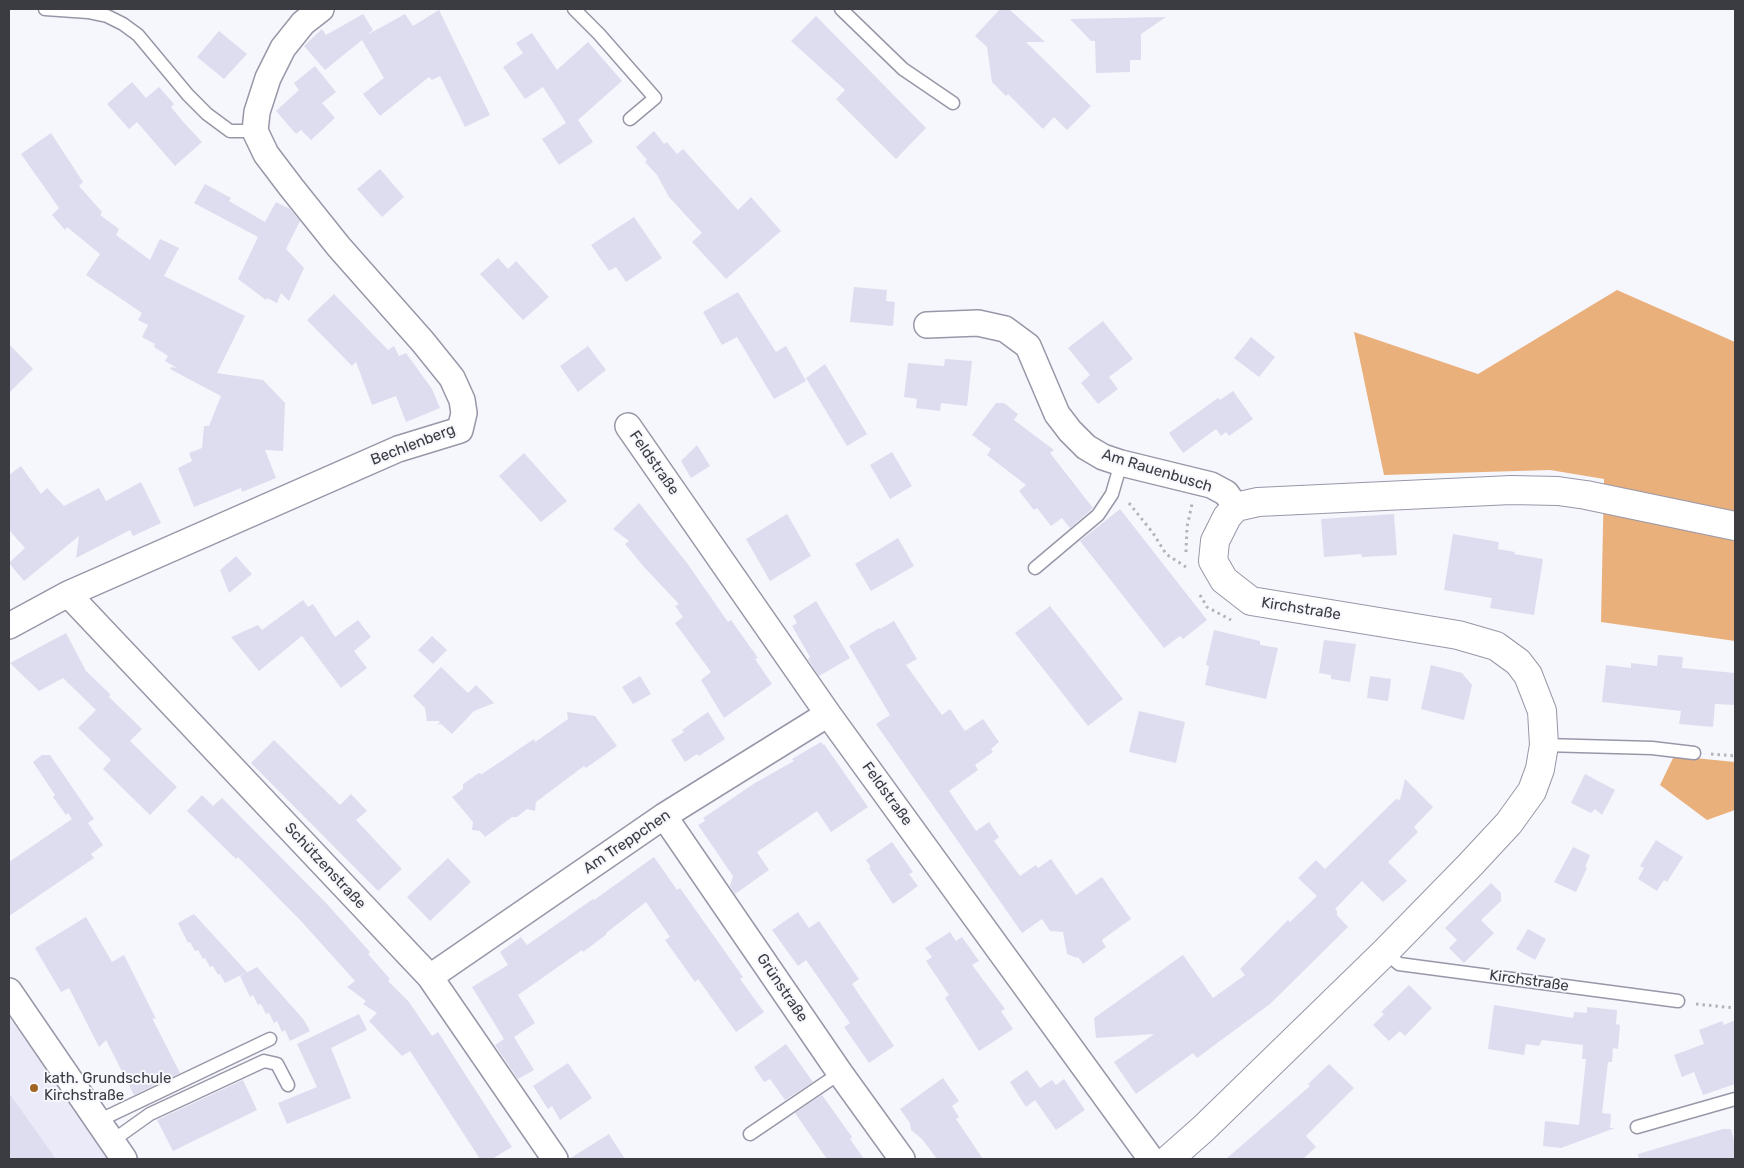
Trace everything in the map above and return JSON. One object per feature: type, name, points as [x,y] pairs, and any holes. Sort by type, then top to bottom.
[{"type":"street","points":[[254,131],[257,112],[268,78],[283,48],[303,23],[321,9]]},
{"type":"street","name":"Bechlenberg","points":[[9,626],[68,594],[398,449],[460,430],[464,413],[462,400],[452,378],[290,187],[266,154],[254,131]]},
{"type":"street","name":"Am Rauenbusch","points":[[927,325],[978,323],[1005,329],[1028,346],[1057,414],[1070,431],[1086,446],[1103,457],[1121,463],[1210,485],[1226,493],[1236,507]]},
{"type":"street","name":"Feldstraße","points":[[628,426],[828,714],[1151,1159]]},
{"type":"street","points":[[1236,507],[1258,502],[1511,490],[1558,491],[1586,494],[1735,526]]},
{"type":"street","name":"Kirchstraße","points":[[1170,1159],[1385,952],[1470,866],[1509,823],[1532,791],[1540,769],[1544,745],[1542,711],[1528,675],[1518,662],[1496,646],[1458,635],[1251,601],[1224,580],[1213,561],[1215,541],[1227,517],[1236,507]]},
{"type":"street","name":"Schützenstraße","points":[[68,594],[430,976],[555,1159]]},
{"type":"street","name":"Am Treppchen","points":[[430,976],[664,816],[828,714]]},
{"type":"street","name":"Grünstraße","points":[[664,816],[840,1073],[902,1159]]},
{"type":"street","points":[[10,994],[118,1150]]},
{"type":"lane","points":[[44,9],[88,12],[107,16],[123,24],[138,36],[188,95],[207,114],[230,131],[254,131]]},
{"type":"lane","points":[[574,9],[599,34],[655,98],[630,119]]},
{"type":"lane","points":[[841,9],[903,69],[953,103]]},
{"type":"lane","points":[[1035,568],[1098,514],[1112,494],[1121,463]]},
{"type":"lane","points":[[1544,745],[1652,748],[1694,753]]},
{"type":"lane","name":"Kirchstraße","points":[[1385,952],[1399,964],[1678,1001]]},
{"type":"lane","points":[[98,1121],[270,1039]]},
{"type":"lane","points":[[118,1150],[150,1114],[264,1061],[277,1064],[288,1086]]},
{"type":"lane","points":[[750,1134],[840,1073]]},
{"type":"lane","points":[[1637,1127],[1735,1099]]},
{"type":"path","points":[[1112,494],[1129,504],[1166,554],[1186,567]]},
{"type":"path","points":[[1694,753],[1735,756]]},
{"type":"path","points":[[1678,1001],[1735,1008]]},
{"type":"shaded area","points":[[1617,290],[1735,342],[1735,641],[1601,622],[1604,479],[1550,470],[1384,475],[1354,332],[1478,374]]},
{"type":"shaded area","points":[[1674,756],[1735,762],[1735,810],[1707,820],[1660,785]]},
{"type":"shaded area","name":"kath. Grundschule Kirchstraße","points":[[9,1017],[110,1159],[9,1159]]},
{"type":"building","points":[[1000,9],[1009,9],[1045,42],[1026,42],[1091,106],[1067,130],[1054,117],[1043,129],[1008,94],[1006,96],[992,82],[987,47],[975,36]]},
{"type":"building","points":[[439,10],[490,115],[465,127],[440,76],[432,80],[429,77],[380,116],[363,94],[384,78],[362,40],[325,70],[304,46],[322,29],[326,35],[363,14],[373,30],[367,35],[405,14],[413,26]]},
{"type":"building","points":[[816,16],[926,128],[896,159],[836,99],[845,90],[791,41]]},
{"type":"building","points":[[1166,17],[1141,34],[1141,60],[1130,60],[1130,72],[1096,73],[1095,41],[1091,41],[1070,19]]},
{"type":"building","points":[[219,31],[247,54],[224,79],[197,57]]},
{"type":"building","points":[[532,33],[557,70],[588,42],[622,81],[578,120],[593,142],[559,165],[542,139],[566,123],[543,87],[525,99],[503,67],[523,53],[516,43]]},
{"type":"building","points":[[315,66],[336,92],[322,103],[335,118],[311,140],[301,130],[296,134],[276,111],[299,90],[294,83]]},
{"type":"building","points":[[132,82],[146,98],[159,87],[174,104],[171,107],[202,142],[175,166],[137,122],[129,129],[107,104]]},
{"type":"building","points":[[654,131],[664,144],[667,142],[677,154],[683,149],[738,210],[751,197],[781,231],[726,279],[692,242],[702,233],[669,197],[657,175],[645,162],[647,160],[636,147]]},
{"type":"building","points":[[51,133],[83,182],[79,186],[102,212],[100,215],[119,229],[116,235],[150,260],[160,239],[179,248],[164,276],[245,316],[217,373],[263,380],[285,403],[283,451],[265,450],[276,478],[242,492],[241,488],[194,507],[178,468],[192,461],[189,453],[202,448],[204,426],[209,426],[221,396],[170,369],[171,367],[177,368],[165,361],[168,356],[154,347],[155,344],[142,337],[148,325],[138,320],[142,313],[86,275],[100,254],[67,227],[65,230],[52,215],[59,208],[21,154]]},
{"type":"building","points":[[380,169],[404,197],[382,217],[357,189]]},
{"type":"building","points":[[205,184],[231,198],[229,201],[265,222],[276,202],[290,209],[300,221],[286,249],[304,268],[289,301],[281,293],[277,303],[267,298],[266,300],[238,279],[258,237],[194,203]]},
{"type":"building","points":[[634,217],[662,258],[626,282],[616,267],[609,271],[591,245]]},
{"type":"building","points":[[498,258],[508,269],[516,261],[549,297],[523,320],[480,274]]},
{"type":"building","points":[[854,287],[887,290],[886,301],[895,302],[893,326],[850,322]]},
{"type":"building","points":[[738,292],[776,352],[786,346],[806,381],[774,399],[737,337],[722,345],[703,312]]},
{"type":"building","points":[[334,294],[388,350],[394,346],[399,356],[406,353],[432,389],[440,408],[406,422],[396,396],[372,405],[356,362],[352,366],[307,320]]},
{"type":"building","points":[[1103,321],[1133,359],[1109,377],[1118,389],[1098,404],[1081,383],[1090,375],[1068,348]]},
{"type":"building","points":[[1251,337],[1275,357],[1259,377],[1234,358]]},
{"type":"building","points":[[9,344],[33,369],[9,393]]},
{"type":"building","points":[[588,346],[606,370],[578,392],[560,366]]},
{"type":"building","points":[[945,359],[972,361],[967,406],[941,403],[940,411],[916,408],[917,399],[904,397],[908,363],[944,366]]},
{"type":"building","points":[[825,364],[867,434],[847,446],[806,378]]},
{"type":"building","points":[[1233,391],[1253,419],[1229,436],[1226,432],[1221,436],[1216,429],[1183,453],[1169,433],[1218,398],[1220,400]]},
{"type":"building","points":[[996,403],[1004,403],[1018,414],[1014,420],[1054,450],[1050,453],[1093,508],[1070,528],[1062,518],[1051,526],[1037,508],[1034,510],[1019,491],[1026,485],[987,455],[991,449],[972,435]]},
{"type":"building","points":[[697,445],[710,466],[691,478],[681,461]]},
{"type":"building","points":[[892,452],[912,486],[890,499],[870,465]]},
{"type":"building","points":[[524,453],[567,501],[541,522],[499,476]]},
{"type":"building","points":[[21,466],[41,494],[47,488],[64,506],[99,488],[106,501],[141,482],[161,523],[133,536],[130,530],[76,558],[79,536],[24,581],[9,563],[25,548],[9,530],[9,475]]},
{"type":"building","points":[[639,503],[687,563],[728,622],[731,620],[758,658],[755,659],[772,684],[724,718],[701,680],[711,672],[675,623],[683,617],[675,606],[679,604],[625,544],[629,541],[613,529]]},
{"type":"building","points":[[1120,509],[1207,620],[1183,639],[1180,636],[1164,648],[1080,541]]},
{"type":"building","points":[[787,514],[811,556],[770,581],[746,539]]},
{"type":"building","points":[[1394,514],[1397,555],[1362,557],[1361,554],[1324,557],[1321,519]]},
{"type":"building","points":[[1453,534],[1499,542],[1498,549],[1543,559],[1534,615],[1490,608],[1492,598],[1444,590]]},
{"type":"building","points":[[898,538],[914,566],[871,591],[855,564]]},
{"type":"building","points":[[236,556],[252,574],[229,593],[220,570]]},
{"type":"building","points":[[303,600],[308,607],[313,604],[335,637],[358,620],[371,637],[354,651],[367,668],[341,688],[302,636],[259,671],[231,637],[258,625],[262,630]]},
{"type":"building","points":[[816,601],[850,658],[819,676],[808,659],[810,657],[792,626],[797,623],[793,616]]},
{"type":"building","points":[[1050,606],[1123,699],[1088,726],[1015,633]]},
{"type":"building","points":[[894,621],[917,659],[906,665],[942,715],[950,709],[965,731],[983,719],[999,742],[991,749],[993,752],[975,765],[978,770],[949,791],[976,831],[989,822],[999,837],[994,841],[1020,876],[1036,865],[1038,868],[1051,859],[1076,895],[1102,877],[1131,919],[1103,939],[1102,941],[1106,947],[1083,964],[1078,957],[1067,954],[1063,932],[1050,931],[1042,919],[1022,933],[876,724],[890,715],[849,646]]},
{"type":"building","points":[[1214,630],[1260,641],[1260,645],[1278,648],[1266,699],[1205,685],[1209,666],[1206,665]]},
{"type":"building","points":[[66,633],[86,671],[110,694],[109,697],[142,729],[130,741],[177,787],[150,815],[103,769],[111,760],[78,728],[96,710],[63,678],[39,691],[10,663]]},
{"type":"building","points":[[432,636],[447,650],[433,664],[418,650]]},
{"type":"building","points":[[1324,640],[1356,644],[1350,682],[1331,679],[1331,675],[1319,673]]},
{"type":"building","points":[[1658,655],[1683,657],[1682,668],[1735,673],[1735,705],[1715,704],[1713,727],[1679,724],[1681,711],[1602,702],[1606,665],[1631,668],[1631,663],[1657,666]]},
{"type":"building","points":[[1431,665],[1462,673],[1472,685],[1464,720],[1421,709]]},
{"type":"building","points":[[441,667],[468,693],[476,685],[494,703],[474,711],[452,734],[441,724],[437,725],[439,721],[427,721],[425,708],[413,696]]},
{"type":"building","points":[[640,676],[651,694],[633,704],[622,687]]},
{"type":"building","points":[[1370,676],[1391,679],[1388,701],[1367,698]]},
{"type":"building","points":[[1139,711],[1185,722],[1176,763],[1129,752]]},
{"type":"building","points":[[567,712],[595,716],[617,746],[586,768],[584,766],[536,802],[535,811],[527,809],[517,817],[512,817],[485,837],[480,831],[472,830],[473,822],[452,797],[463,789],[463,784],[479,773],[482,774],[534,739],[535,742],[568,719]]},
{"type":"building","points":[[708,712],[725,739],[699,756],[697,754],[685,762],[671,740]]},
{"type":"building","points":[[274,740],[340,805],[351,794],[367,811],[356,820],[402,869],[378,891],[251,763]]},
{"type":"building","points":[[821,742],[868,807],[831,832],[817,811],[757,852],[769,870],[735,894],[730,886],[733,876],[698,825],[705,821],[703,818]]},
{"type":"building","points":[[42,755],[50,755],[94,819],[88,823],[103,845],[91,854],[94,858],[9,916],[9,862],[72,819],[68,813],[66,815],[53,797],[55,795],[33,762]]},
{"type":"building","points":[[1585,774],[1615,790],[1602,815],[1595,809],[1591,813],[1571,803]]},
{"type":"building","points":[[1405,779],[1433,807],[1414,827],[1418,832],[1388,862],[1407,881],[1383,902],[1362,881],[1335,909],[1337,915],[1348,927],[1270,1004],[1197,1058],[1193,1053],[1136,1094],[1114,1062],[1154,1034],[1096,1038],[1094,1018],[1183,955],[1213,998],[1245,975],[1240,969],[1288,920],[1290,922],[1317,896],[1298,878],[1316,860],[1325,869],[1396,799],[1400,800]]},
{"type":"building","points":[[202,795],[213,806],[222,798],[327,904],[370,952],[368,954],[390,979],[388,981],[409,1002],[432,1036],[438,1032],[512,1147],[492,1159],[480,1159],[410,1051],[402,1056],[369,1021],[377,1013],[363,1004],[366,1001],[347,987],[355,981],[301,921],[238,857],[236,859],[187,811]]},
{"type":"building","points":[[1656,840],[1683,857],[1667,882],[1664,880],[1657,891],[1638,879],[1644,868],[1640,866]]},
{"type":"building","points":[[892,842],[913,872],[909,874],[918,886],[893,904],[869,868],[871,867],[866,860]]},
{"type":"building","points":[[1573,847],[1590,855],[1585,867],[1587,868],[1576,892],[1554,882]]},
{"type":"building","points":[[654,857],[677,890],[680,888],[743,977],[740,979],[764,1012],[736,1032],[698,979],[695,982],[665,940],[670,937],[646,902],[583,952],[582,950],[518,995],[535,1023],[514,1037],[534,1070],[518,1079],[495,1045],[504,1039],[472,987],[508,965],[500,952],[521,937],[527,945]]},
{"type":"building","points":[[448,858],[471,882],[430,921],[407,897]]},
{"type":"building","points":[[1491,883],[1501,893],[1501,901],[1481,920],[1494,933],[1464,963],[1449,948],[1457,940],[1445,928]]},
{"type":"building","points":[[798,912],[809,928],[819,921],[859,979],[852,984],[894,1046],[869,1063],[844,1027],[850,1023],[806,960],[798,966],[772,930]]},
{"type":"building","points":[[194,914],[247,972],[225,983],[213,966],[210,967],[205,958],[203,959],[198,950],[195,951],[190,942],[188,943],[178,923]]},
{"type":"building","points":[[86,917],[112,962],[124,955],[156,1019],[152,1018],[180,1073],[134,1095],[106,1040],[99,1047],[69,988],[61,992],[35,948]]},
{"type":"building","points":[[1528,929],[1546,939],[1535,960],[1516,949]]},
{"type":"building","points":[[950,932],[956,941],[962,937],[979,961],[972,965],[1005,1009],[1001,1011],[1013,1029],[979,1051],[945,998],[949,995],[926,961],[932,957],[925,948]]},
{"type":"building","points":[[257,967],[304,1020],[310,1031],[290,1041],[285,1030],[282,1032],[277,1021],[274,1023],[269,1013],[266,1014],[261,1004],[258,1005],[253,995],[250,997],[240,976]]},
{"type":"building","points":[[1409,985],[1432,1008],[1405,1036],[1400,1031],[1389,1041],[1373,1025],[1384,1014],[1381,1012]]},
{"type":"building","points":[[1494,1005],[1573,1018],[1574,1012],[1587,1013],[1587,1007],[1617,1010],[1616,1024],[1620,1025],[1618,1049],[1613,1048],[1612,1062],[1608,1062],[1602,1113],[1611,1114],[1610,1128],[1615,1128],[1561,1148],[1543,1146],[1545,1121],[1579,1125],[1586,1059],[1582,1059],[1583,1045],[1542,1040],[1539,1046],[1526,1044],[1524,1055],[1488,1049]]},
{"type":"building","points":[[359,1014],[367,1030],[331,1048],[351,1098],[287,1124],[278,1103],[317,1087],[297,1044]]},
{"type":"building","points":[[1735,1020],[1735,1084],[1703,1095],[1694,1072],[1682,1077],[1674,1055],[1704,1044],[1699,1030],[1722,1021],[1724,1025]]},
{"type":"building","points":[[786,1044],[813,1082],[785,1100],[770,1079],[764,1082],[754,1067]]},
{"type":"building","points":[[568,1063],[592,1098],[560,1120],[552,1106],[548,1109],[533,1086]]},
{"type":"building","points":[[1329,1064],[1354,1088],[1306,1136],[1316,1147],[1303,1159],[1226,1159],[1310,1086],[1308,1084]]},
{"type":"building","points":[[1027,1070],[1040,1088],[1052,1080],[1056,1085],[1064,1079],[1085,1110],[1056,1130],[1035,1100],[1026,1107],[1010,1082]]},
{"type":"building","points":[[943,1078],[959,1101],[952,1106],[959,1117],[956,1119],[983,1159],[937,1159],[922,1139],[911,1130],[910,1123],[900,1109]]},
{"type":"building","points":[[243,1080],[257,1110],[173,1151],[157,1120]]},
{"type":"building","points":[[9,1093],[56,1159],[9,1159]]},
{"type":"building","points":[[822,1095],[852,1137],[850,1139],[864,1159],[827,1159],[795,1113]]},
{"type":"building","points":[[1723,1129],[1731,1129],[1735,1144],[1735,1159],[1639,1159],[1638,1154]]},
{"type":"building","points":[[609,1134],[625,1159],[569,1159]]},
{"type":"place","name":"kath. Grundschule Kirchstraße","points":[[34,1088]]}]
